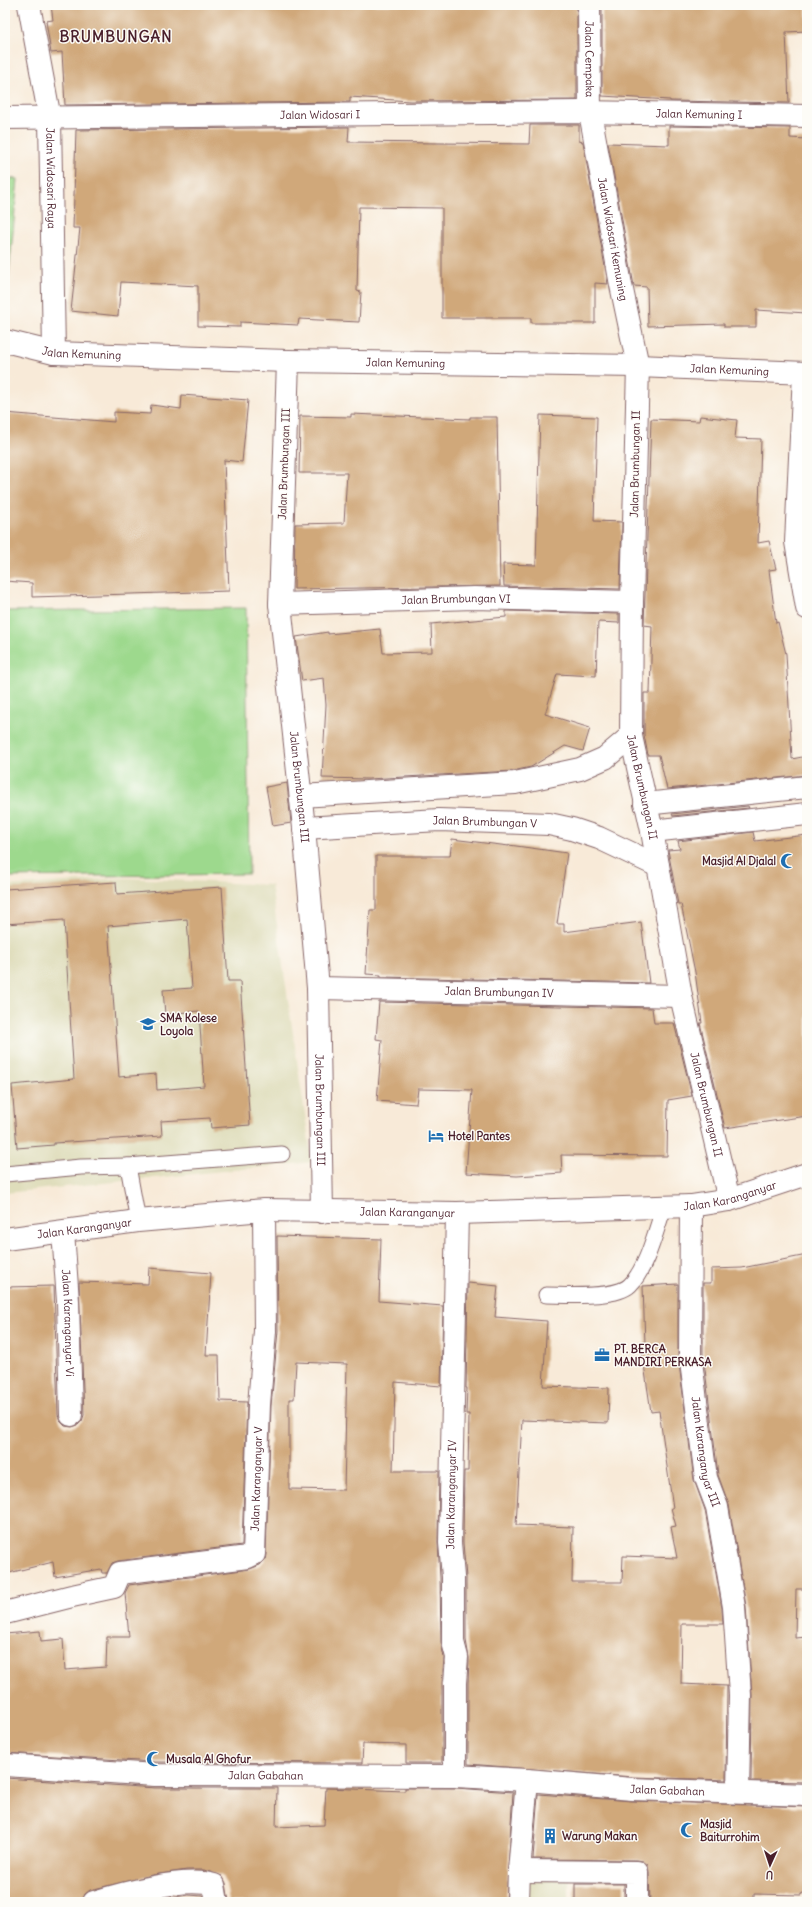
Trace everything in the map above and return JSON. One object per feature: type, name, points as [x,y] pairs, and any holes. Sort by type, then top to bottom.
[{"type":"street","name":"Jalan Widosari Raya","points":[[29,5],[50,119],[54,353]]},
{"type":"street","name":"Jalan Cempaka","points":[[589,5],[590,112]]},
{"type":"street","name":"Jalan Widosari I","points":[[5,118],[50,119],[590,112]]},
{"type":"street","name":"Jalan Kemuning I","points":[[590,112],[807,116]]},
{"type":"street","name":"Jalan Widosari Kemuning","points":[[590,112],[621,285],[638,366]]},
{"type":"street","name":"Jalan Kemuning","points":[[5,340],[54,353],[288,361],[638,366],[805,373]]},
{"type":"street","name":"Jalan Brumbungan III","points":[[288,361],[280,604],[301,796],[318,988],[322,1212]]},
{"type":"street","name":"Jalan Brumbungan II","points":[[638,366],[632,602],[631,736],[652,831],[681,996],[729,1200]]},
{"type":"street","points":[[805,373],[796,542],[807,608]]},
{"type":"street","name":"Jalan Brumbungan VI","points":[[280,604],[474,598],[632,602]]},
{"type":"street","points":[[301,796],[515,782],[580,769],[605,758],[631,736]]},
{"type":"street","points":[[646,804],[807,787]]},
{"type":"street","points":[[748,793],[752,820]]},
{"type":"street","points":[[652,831],[807,814]]},
{"type":"street","name":"Jalan Brumbungan V","points":[[304,828],[439,820],[549,824],[572,829],[599,838],[658,866]]},
{"type":"street","name":"Jalan Brumbungan IV","points":[[318,988],[681,996]]},
{"type":"street","name":"Jalan Karanganyar","points":[[5,1239],[138,1221],[264,1210],[458,1213],[692,1206],[729,1200],[807,1174]]},
{"type":"street","name":"Jalan Karanganyar III","points":[[692,1206],[690,1354],[706,1478],[717,1506],[734,1607],[740,1695],[738,1792]]},
{"type":"street","name":"Jalan Karanganyar V","points":[[5,1614],[72,1596],[114,1587],[120,1573],[248,1557],[254,1554],[259,1405],[265,1331],[264,1210]]},
{"type":"street","name":"Jalan Karanganyar IV","points":[[455,1776],[455,1683],[457,1657],[453,1642],[453,1584],[450,1543],[458,1213]]},
{"type":"street","name":"Jalan Karanganyar Vi","points":[[63,1232],[68,1301],[72,1415]]},
{"type":"street","name":"Jalan Gabahan","points":[[5,1765],[163,1775],[455,1776],[527,1780],[632,1789],[807,1795]]},
{"type":"street","points":[[518,1902],[519,1871],[527,1780]]},
{"type":"street","points":[[519,1871],[637,1872],[636,1902]]},
{"type":"street","points":[[94,1902],[136,1890],[164,1885],[204,1883],[214,1885],[217,1902]]},
{"type":"lane","points":[[5,1174],[81,1167],[128,1166],[282,1154]]},
{"type":"lane","points":[[128,1166],[138,1221]]},
{"type":"lane","points":[[546,1295],[609,1294],[629,1286],[647,1258],[664,1207]]},
{"type":"shaded area","name":"SMA Kolese Loyola","points":[[125,878],[271,885],[312,1162],[5,1193],[5,886]]},
{"type":"shaded area","points":[[521,1877],[569,1877],[569,1902],[520,1902]]},
{"type":"green space","points":[[5,178],[18,179],[6,305],[5,305]]},
{"type":"green space","points":[[246,608],[249,874],[5,877],[5,611]]},
{"type":"building","points":[[51,5],[577,5],[577,100],[410,101],[350,97],[350,102],[65,105],[62,52],[51,53],[46,21],[53,20]]},
{"type":"building","points":[[602,5],[806,5],[807,31],[786,32],[789,103],[670,101],[602,96]]},
{"type":"building","points":[[530,125],[579,125],[579,141],[583,142],[608,284],[595,283],[595,323],[531,323],[531,318],[442,318],[442,208],[359,207],[357,291],[361,292],[359,322],[299,319],[298,325],[240,322],[240,327],[198,326],[198,286],[121,282],[118,316],[71,311],[80,228],[73,228],[76,130],[349,127],[348,142],[529,144]]},
{"type":"building","points":[[669,126],[790,128],[790,138],[807,139],[807,313],[756,310],[756,327],[724,327],[724,324],[648,326],[647,287],[634,286],[608,143],[669,145]]},
{"type":"building","points":[[182,395],[248,400],[242,462],[224,460],[229,591],[32,597],[32,583],[5,581],[5,413],[114,422],[114,412],[150,414],[151,405],[181,409]]},
{"type":"building","points":[[351,414],[470,419],[470,417],[497,417],[500,586],[294,589],[295,524],[344,523],[347,473],[299,473],[300,416],[351,417]]},
{"type":"building","points":[[540,415],[597,417],[594,521],[622,522],[620,589],[504,586],[503,564],[536,565]]},
{"type":"building","points":[[700,416],[737,420],[735,438],[761,439],[758,543],[769,541],[776,569],[769,570],[776,623],[778,622],[786,654],[792,759],[807,756],[807,775],[667,789],[659,755],[648,755],[644,735],[644,693],[650,693],[652,626],[644,625],[651,419],[699,421]]},
{"type":"building","points":[[506,611],[619,614],[619,623],[598,622],[596,676],[557,674],[545,714],[590,728],[583,751],[565,746],[531,767],[513,771],[368,779],[322,778],[326,705],[324,678],[302,681],[296,637],[328,632],[328,634],[380,629],[383,653],[432,652],[431,624],[506,617]]},
{"type":"building","points":[[287,783],[291,823],[273,826],[266,787]]},
{"type":"building","points":[[748,806],[749,808],[673,816],[672,814]]},
{"type":"building","points":[[753,832],[755,841],[807,835],[807,1116],[725,1128],[700,1023],[702,1023],[695,972],[681,904],[678,904],[668,850],[680,849],[678,841]]},
{"type":"building","points":[[452,839],[567,853],[557,924],[564,924],[564,932],[641,922],[649,983],[381,977],[381,975],[366,974],[370,910],[376,910],[376,856],[450,856]]},
{"type":"building","points":[[116,882],[117,894],[222,887],[228,981],[240,981],[250,1125],[211,1128],[210,1118],[161,1121],[162,1136],[54,1143],[54,1145],[17,1148],[12,1085],[74,1079],[64,920],[5,924],[5,889]],"holes":[[[187,919],[192,988],[163,990],[165,1014],[199,1011],[204,1086],[157,1090],[156,1074],[119,1077],[108,926]]]},
{"type":"building","points":[[379,1002],[652,1008],[654,1023],[674,1023],[692,1096],[668,1100],[667,1156],[561,1155],[562,1173],[517,1176],[466,1173],[472,1090],[418,1089],[416,1104],[377,1101],[382,1040],[376,1039]]},
{"type":"building","points":[[277,1236],[381,1239],[379,1301],[443,1306],[441,1386],[395,1382],[393,1471],[439,1471],[438,1543],[441,1642],[444,1658],[442,1683],[442,1763],[406,1763],[406,1745],[363,1744],[362,1763],[155,1762],[5,1753],[5,1634],[40,1631],[41,1641],[63,1639],[65,1670],[106,1667],[107,1637],[129,1637],[125,1593],[129,1585],[250,1569],[260,1565],[265,1560],[271,1406],[278,1331]],"holes":[[[296,1362],[347,1364],[344,1490],[289,1489],[289,1399],[294,1399]]]},
{"type":"building","points":[[807,1255],[807,1589],[796,1589],[795,1638],[807,1637],[807,1782],[751,1781],[752,1695],[746,1606],[729,1505],[718,1475],[703,1353],[703,1283],[711,1283],[711,1269],[742,1268]]},
{"type":"building","points":[[149,1268],[211,1273],[206,1355],[219,1355],[220,1401],[247,1402],[242,1545],[118,1561],[112,1563],[107,1573],[102,1573],[101,1569],[55,1577],[53,1562],[5,1574],[5,1287],[54,1286],[58,1415],[60,1421],[65,1426],[72,1427],[78,1425],[82,1421],[84,1415],[79,1282],[148,1284]]},
{"type":"building","points":[[468,1283],[498,1286],[495,1317],[547,1321],[543,1386],[609,1388],[608,1423],[522,1420],[516,1525],[573,1527],[572,1582],[622,1582],[623,1556],[677,1558],[671,1527],[676,1526],[671,1508],[673,1508],[659,1411],[651,1412],[641,1344],[645,1344],[643,1286],[678,1284],[678,1356],[694,1480],[705,1510],[722,1608],[723,1624],[682,1624],[681,1684],[727,1686],[726,1780],[633,1777],[468,1764],[469,1658],[466,1640],[466,1577],[463,1543],[464,1471],[468,1471],[469,1414],[466,1414],[466,1388]]},
{"type":"building","points":[[5,1778],[155,1788],[277,1788],[276,1827],[324,1825],[326,1788],[405,1791],[405,1788],[455,1788],[513,1792],[506,1902],[229,1902],[226,1883],[222,1876],[204,1870],[187,1870],[152,1875],[90,1890],[85,1894],[82,1902],[5,1902]]},
{"type":"building","points":[[538,1794],[632,1801],[807,1807],[807,1894],[754,1894],[754,1902],[650,1902],[648,1865],[643,1861],[533,1859]]},
{"type":"building","points":[[575,1884],[624,1884],[624,1902],[575,1902]]},
{"type":"building","points":[[188,1895],[203,1896],[204,1902],[143,1902]]},
{"type":"place","name":"Masjid Al Djalal","points":[[788,861]]},
{"type":"place","name":"SMA Kolese Loyola","points":[[148,1024]]},
{"type":"place","name":"Hotel Pantes","points":[[436,1136]]},
{"type":"place","name":"PT. BERCA MANDIRI PERKASA","points":[[602,1355]]},
{"type":"place","name":"Musala Al Ghofur","points":[[154,1759]]},
{"type":"place","name":"Masjid Baiturrohim","points":[[688,1830]]},
{"type":"place","name":"Warung Makan","points":[[550,1836]]},
{"type":"district","name":"BRUMBUNGAN","points":[[116,37]]}]
